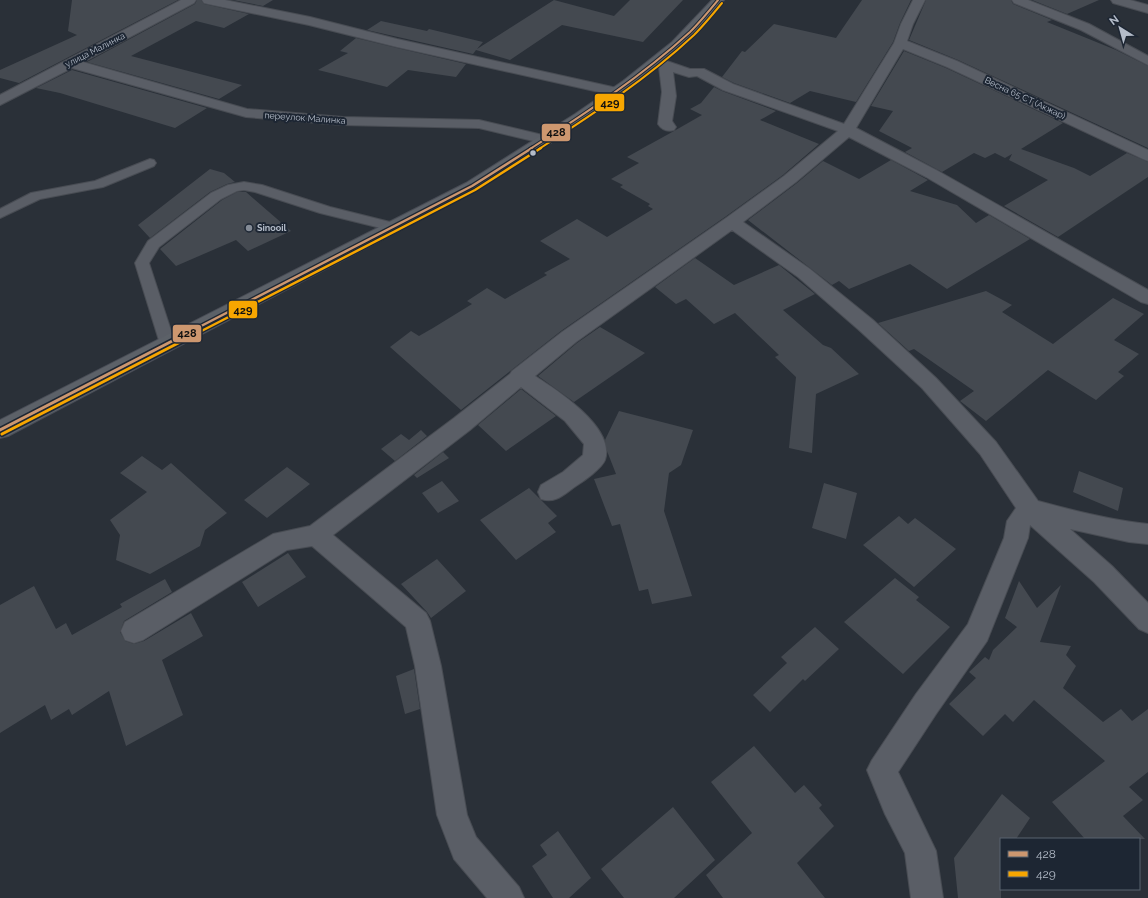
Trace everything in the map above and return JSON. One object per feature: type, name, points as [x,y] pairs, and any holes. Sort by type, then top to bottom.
[{"type":"main road","points":[[0,430],[472,186],[546,140],[661,63],[709,12],[718,0]]},
{"type":"street","name":"улица Малинка","points":[[0,101],[190,0]]},
{"type":"street","points":[[208,0],[310,21],[397,43],[617,92]]},
{"type":"street","points":[[134,631],[282,541],[316,535],[462,424],[519,376],[569,337],[732,222],[790,179],[848,130],[900,43],[907,24],[920,0]]},
{"type":"street","points":[[1018,0],[1085,27],[1148,61]]},
{"type":"street","points":[[1117,0],[1148,10]]},
{"type":"street","name":"Весна 65 СТ (Акжар)","points":[[900,43],[952,64],[1148,156]]},
{"type":"street","name":"переулок Малинка","points":[[70,63],[246,113],[343,121],[479,124],[546,140]]},
{"type":"street","points":[[661,63],[668,82],[668,100],[664,116],[665,124],[668,127]]},
{"type":"street","points":[[661,63],[689,73],[698,72],[728,87],[848,130],[932,174],[1148,298]]},
{"type":"street","points":[[732,222],[804,273],[866,325],[929,383],[988,448],[1030,509],[1103,574],[1148,621]]},
{"type":"street","points":[[519,376],[530,382],[566,410],[583,426],[595,444],[594,459],[571,478],[549,492]]},
{"type":"street","points":[[1030,509],[1071,520],[1129,532],[1148,534]]},
{"type":"street","points":[[927,898],[920,851],[896,803],[882,770],[926,704],[978,632],[1016,538],[1020,522],[1030,509]]},
{"type":"street","points":[[316,535],[418,621],[428,666],[452,815],[465,848],[508,898]]},
{"type":"lane","points":[[0,214],[36,196],[98,184],[150,163]]},
{"type":"lane","points":[[168,343],[142,263],[153,244],[216,196],[233,188],[244,186],[257,188],[325,210],[393,227]]},
{"type":"building","points":[[72,0],[178,0],[19,83],[0,78],[0,70],[77,35],[68,31]]},
{"type":"building","points":[[197,0],[201,0],[204,4],[249,14],[224,28],[196,21],[131,56],[242,85],[219,99],[87,62],[195,4]]},
{"type":"building","points":[[233,0],[273,0],[263,6]]},
{"type":"building","points":[[554,0],[614,16],[630,0],[683,0],[643,42],[562,25],[510,60],[476,50],[473,54],[367,30],[381,21],[427,31],[429,29],[483,42],[477,49]]},
{"type":"building","points":[[862,0],[911,0],[893,42],[856,102],[810,91],[790,103],[734,83],[722,77],[742,51],[745,52],[774,24],[836,38]]},
{"type":"building","points":[[926,0],[1011,0],[1013,4],[1052,20],[1047,22],[1116,50],[1148,66],[1148,148],[958,60],[909,40]]},
{"type":"building","points":[[1032,0],[1099,0],[1067,14]]},
{"type":"building","points":[[356,38],[466,64],[456,77],[408,70],[387,87],[318,70],[348,53],[340,51]]},
{"type":"building","points":[[904,51],[946,68],[1063,123],[1021,149],[1074,168],[1090,176],[1127,153],[1148,162],[1148,177],[1058,237],[1004,206],[1048,180],[1009,160],[1012,154],[1005,158],[995,153],[985,158],[974,153],[942,172],[905,152],[912,148],[879,131],[893,111],[871,106]]},
{"type":"building","points":[[72,70],[207,108],[175,128],[60,93],[36,88]]},
{"type":"building","points":[[714,87],[776,111],[760,120],[819,144],[783,175],[561,331],[461,410],[390,347],[411,331],[419,336],[433,328],[472,304],[467,301],[487,288],[505,299],[547,275],[544,273],[570,259],[540,241],[577,219],[607,237],[653,209],[648,206],[650,204],[620,187],[623,185],[611,179],[639,163],[627,157],[702,115],[690,109],[701,103]]},
{"type":"building","points":[[891,160],[928,180],[910,191],[957,205],[976,223],[989,215],[1030,239],[947,289],[910,264],[849,289],[839,281],[832,285],[748,220],[797,183],[823,161],[859,179]]},
{"type":"building","points":[[210,169],[224,173],[235,182],[210,192],[150,238],[138,225]]},
{"type":"building","name":"Sinooil","points":[[237,192],[246,192],[291,231],[248,251],[236,240],[176,266],[160,249],[222,200]]},
{"type":"building","points":[[695,258],[734,285],[779,265],[815,294],[783,310],[823,345],[831,348],[859,374],[816,394],[812,453],[789,448],[796,377],[775,357],[779,355],[735,313],[714,324],[686,299],[676,304],[655,287]]},
{"type":"building","points":[[986,291],[1012,305],[1002,312],[1053,344],[1113,298],[1144,314],[1114,340],[1139,354],[1118,372],[1124,376],[1096,400],[1048,370],[986,421],[960,401],[974,391],[914,349],[909,351],[878,323]]},
{"type":"building","points":[[600,327],[645,353],[574,402],[538,376],[577,343]]},
{"type":"building","points":[[521,389],[556,416],[506,451],[478,425]]},
{"type":"building","points":[[619,411],[693,430],[681,465],[669,473],[664,511],[692,596],[652,604],[648,589],[639,591],[620,524],[612,526],[594,479],[616,474],[607,451],[605,440]]},
{"type":"building","points":[[421,430],[427,436],[395,461],[381,449],[401,434],[409,440]]},
{"type":"building","points":[[443,452],[449,458],[417,478],[414,475]]},
{"type":"building","points":[[142,456],[162,470],[171,463],[227,513],[205,530],[200,546],[150,574],[116,560],[120,535],[110,520],[147,492],[120,473]]},
{"type":"building","points":[[287,467],[310,484],[267,518],[244,500]]},
{"type":"building","points":[[1079,471],[1123,488],[1118,511],[1073,492]]},
{"type":"building","points":[[442,481],[459,501],[438,513],[422,493]]},
{"type":"building","points":[[824,483],[857,493],[846,539],[812,528]]},
{"type":"building","points":[[529,488],[557,516],[548,523],[556,532],[516,560],[480,520]]},
{"type":"building","points":[[899,516],[908,524],[915,518],[956,549],[914,587],[863,545]]},
{"type":"building","points":[[288,553],[306,577],[258,607],[242,582]]},
{"type":"building","points":[[437,559],[466,591],[431,618],[401,584]]},
{"type":"building","points":[[895,578],[919,597],[916,600],[950,627],[903,674],[844,622]]},
{"type":"building","points":[[165,579],[172,592],[124,621],[120,632],[125,641],[134,644],[144,641],[191,613],[203,636],[162,660],[183,715],[126,746],[109,691],[72,715],[69,709],[51,720],[45,705],[0,733],[0,605],[34,586],[56,629],[66,623],[72,635],[122,607],[120,604]]},
{"type":"building","points":[[1019,581],[1037,608],[1061,585],[1040,642],[1071,646],[1066,655],[1076,666],[1063,688],[1103,722],[1121,709],[1132,721],[1148,709],[1148,772],[1129,787],[1143,800],[1123,816],[1145,839],[1084,838],[1052,802],[1105,761],[1034,700],[1013,722],[1005,714],[983,736],[949,704],[976,678],[969,672],[985,657],[989,660],[993,650],[1017,627],[1005,618]]},
{"type":"building","points":[[815,627],[839,649],[805,681],[803,679],[770,712],[753,695],[787,663],[781,657]]},
{"type":"building","points":[[414,669],[420,709],[405,714],[396,676]]},
{"type":"building","points":[[754,746],[795,793],[804,785],[822,805],[819,808],[834,826],[797,863],[825,898],[723,898],[706,875],[752,833],[711,782]]},
{"type":"building","points":[[1002,794],[1030,818],[1017,838],[1000,838],[1001,898],[958,898],[954,858]]},
{"type":"building","points":[[673,807],[715,860],[674,898],[624,898],[601,869]]},
{"type":"building","points":[[558,831],[591,878],[569,898],[553,898],[532,866],[547,855],[540,845]]},
{"type":"transit line","name":"428","points":[[0,430],[472,186],[595,107],[645,71],[691,31],[718,0]]},
{"type":"transit line","name":"429","points":[[2,434],[475,190],[598,111],[648,75],[695,34],[722,3]]},
{"type":"place","name":"Sinooil","points":[[249,228]]}]
